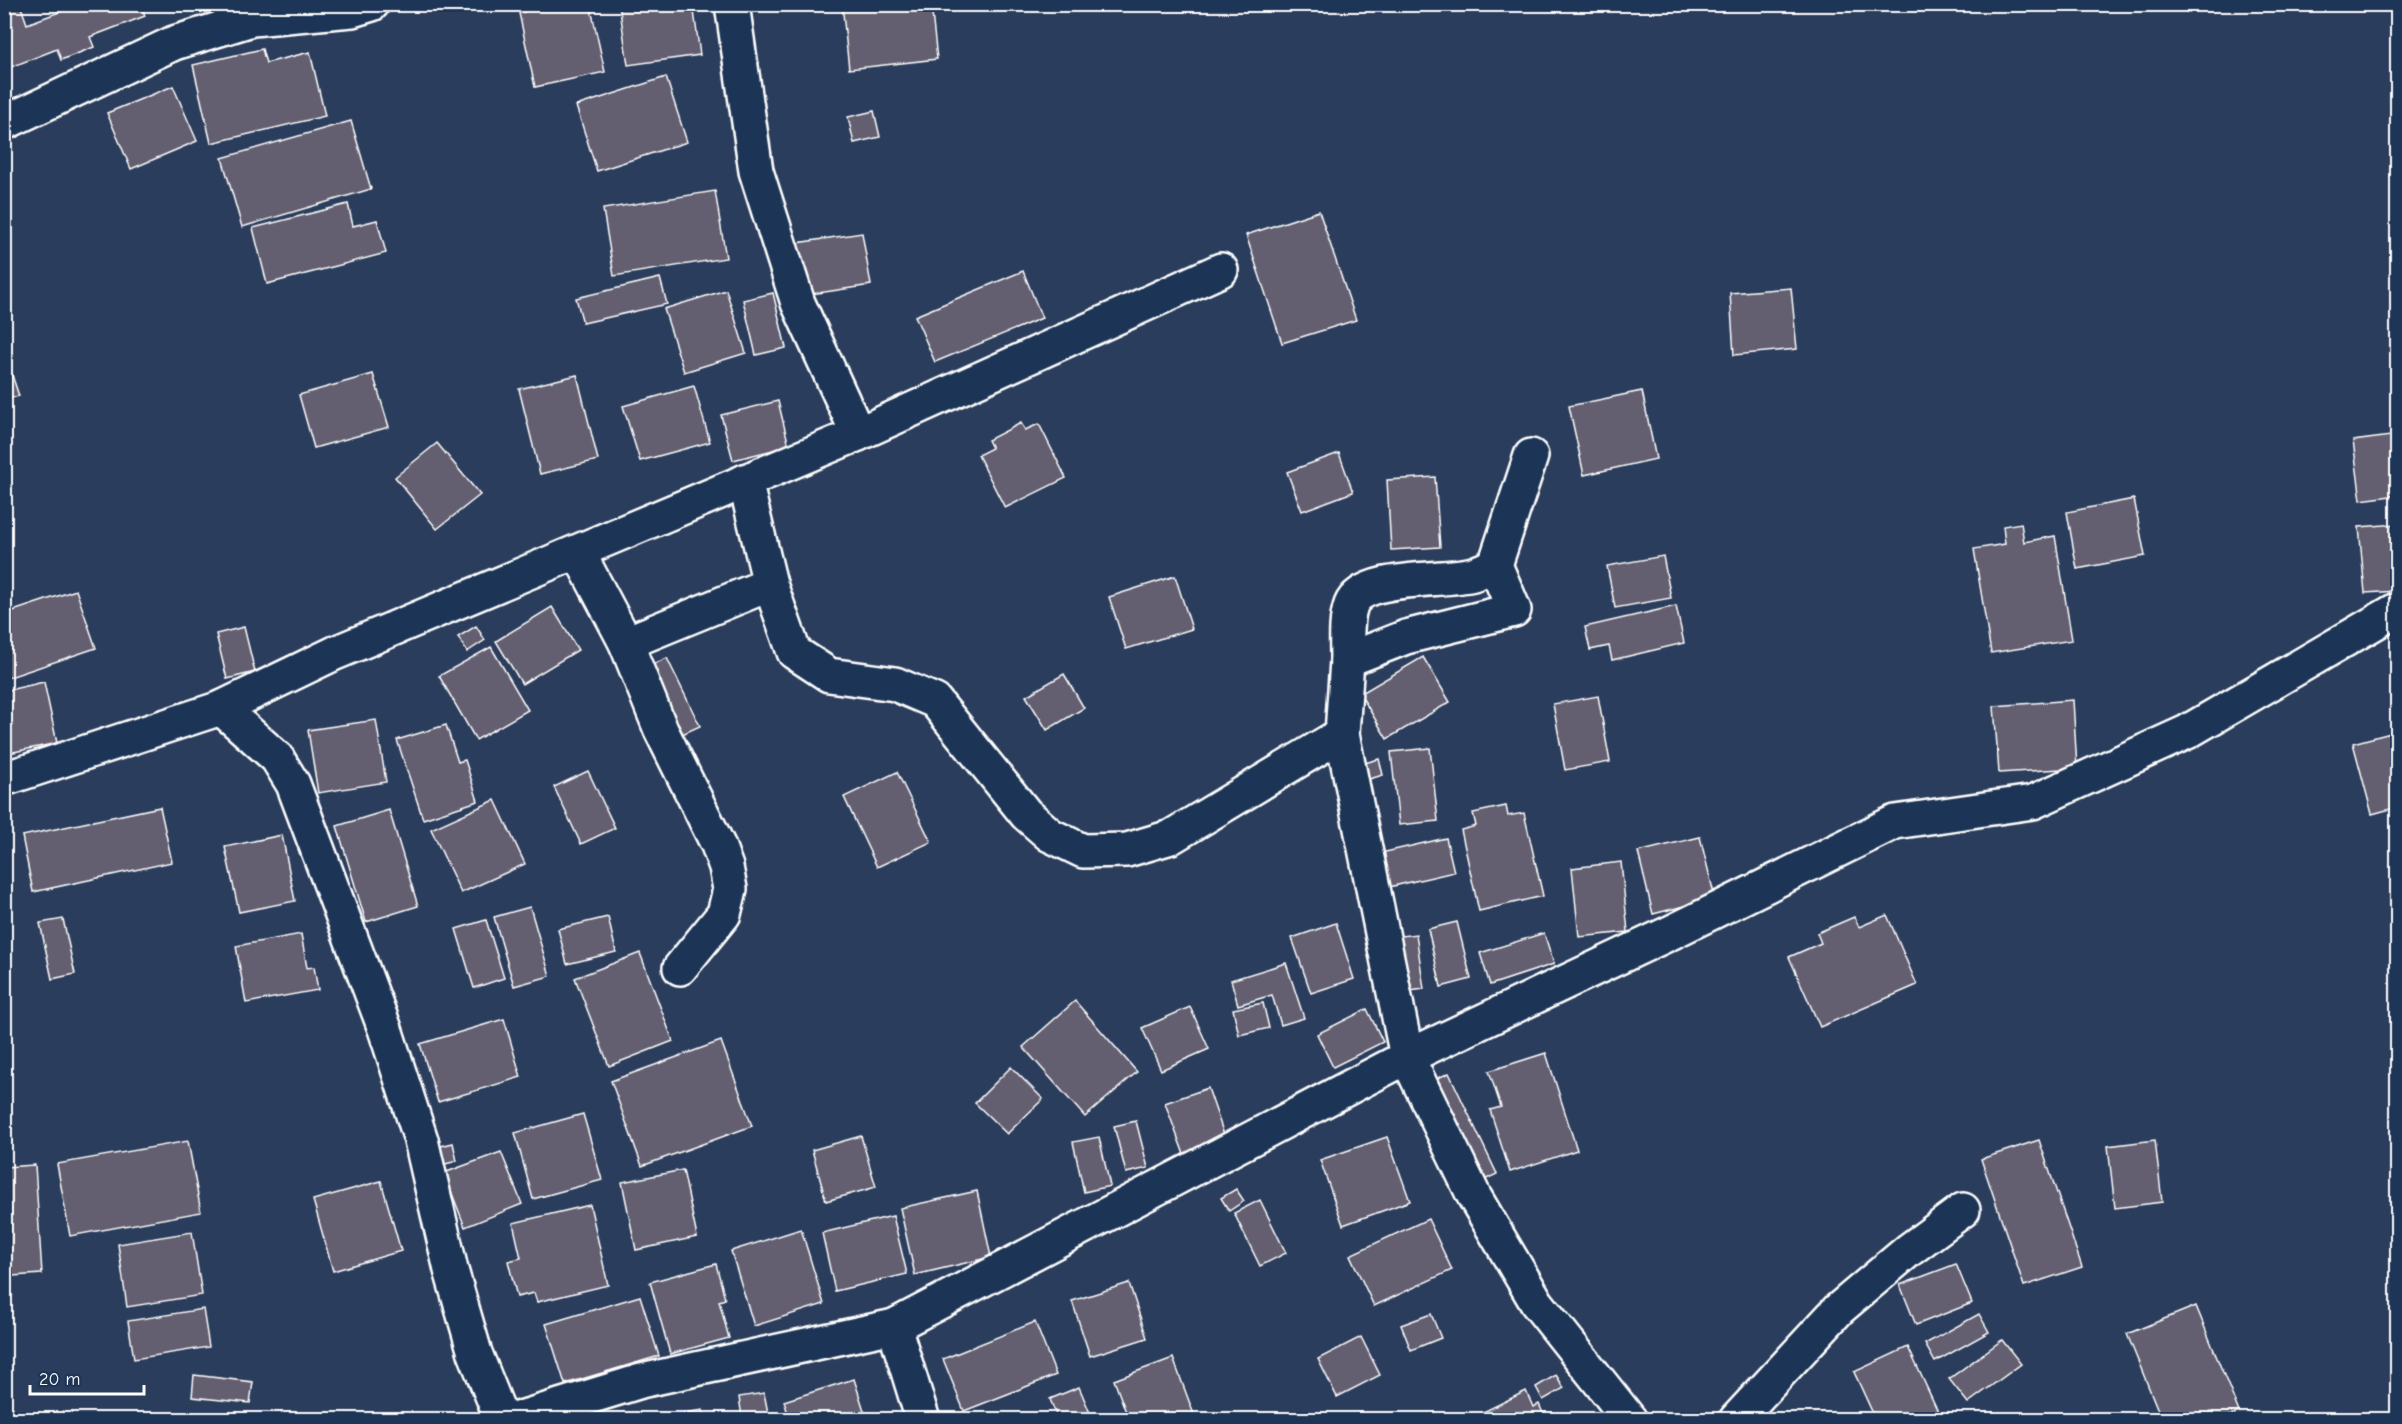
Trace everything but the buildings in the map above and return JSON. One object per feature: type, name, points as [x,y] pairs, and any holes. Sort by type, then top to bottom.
[{"type":"street","points":[[4,123],[174,44],[252,20],[352,10],[372,4]]},
{"type":"street","points":[[732,4],[756,171],[798,303],[858,434]]},
{"type":"street","points":[[4,779],[221,708],[335,653],[858,434],[1221,270]]},
{"type":"street","points":[[1347,660],[1406,637],[1514,610],[1495,565],[1531,456]]},
{"type":"street","points":[[745,481],[770,584],[794,652],[829,675],[895,684],[935,701],[1026,814],[1050,835],[1083,851],[1127,850],[1171,837],[1342,734]]},
{"type":"street","points":[[578,552],[626,643],[661,729],[718,845],[726,867],[730,889],[724,914],[680,968]]},
{"type":"street","points":[[1495,565],[1473,574],[1382,584],[1356,596],[1350,606],[1342,734],[1407,1057],[1474,1196],[1537,1303],[1630,1419]]},
{"type":"street","points":[[626,643],[770,584]]},
{"type":"street","points":[[514,1419],[641,1381],[894,1326],[1407,1057],[1672,932],[1895,822],[2033,802],[2187,732],[2397,609]]},
{"type":"street","points":[[221,708],[277,758],[293,783],[385,1029],[421,1140],[451,1270],[466,1322],[502,1419]]},
{"type":"street","points":[[1736,1419],[1839,1310],[1909,1250],[1963,1210]]},
{"type":"street","points":[[894,1326],[922,1419]]}]
